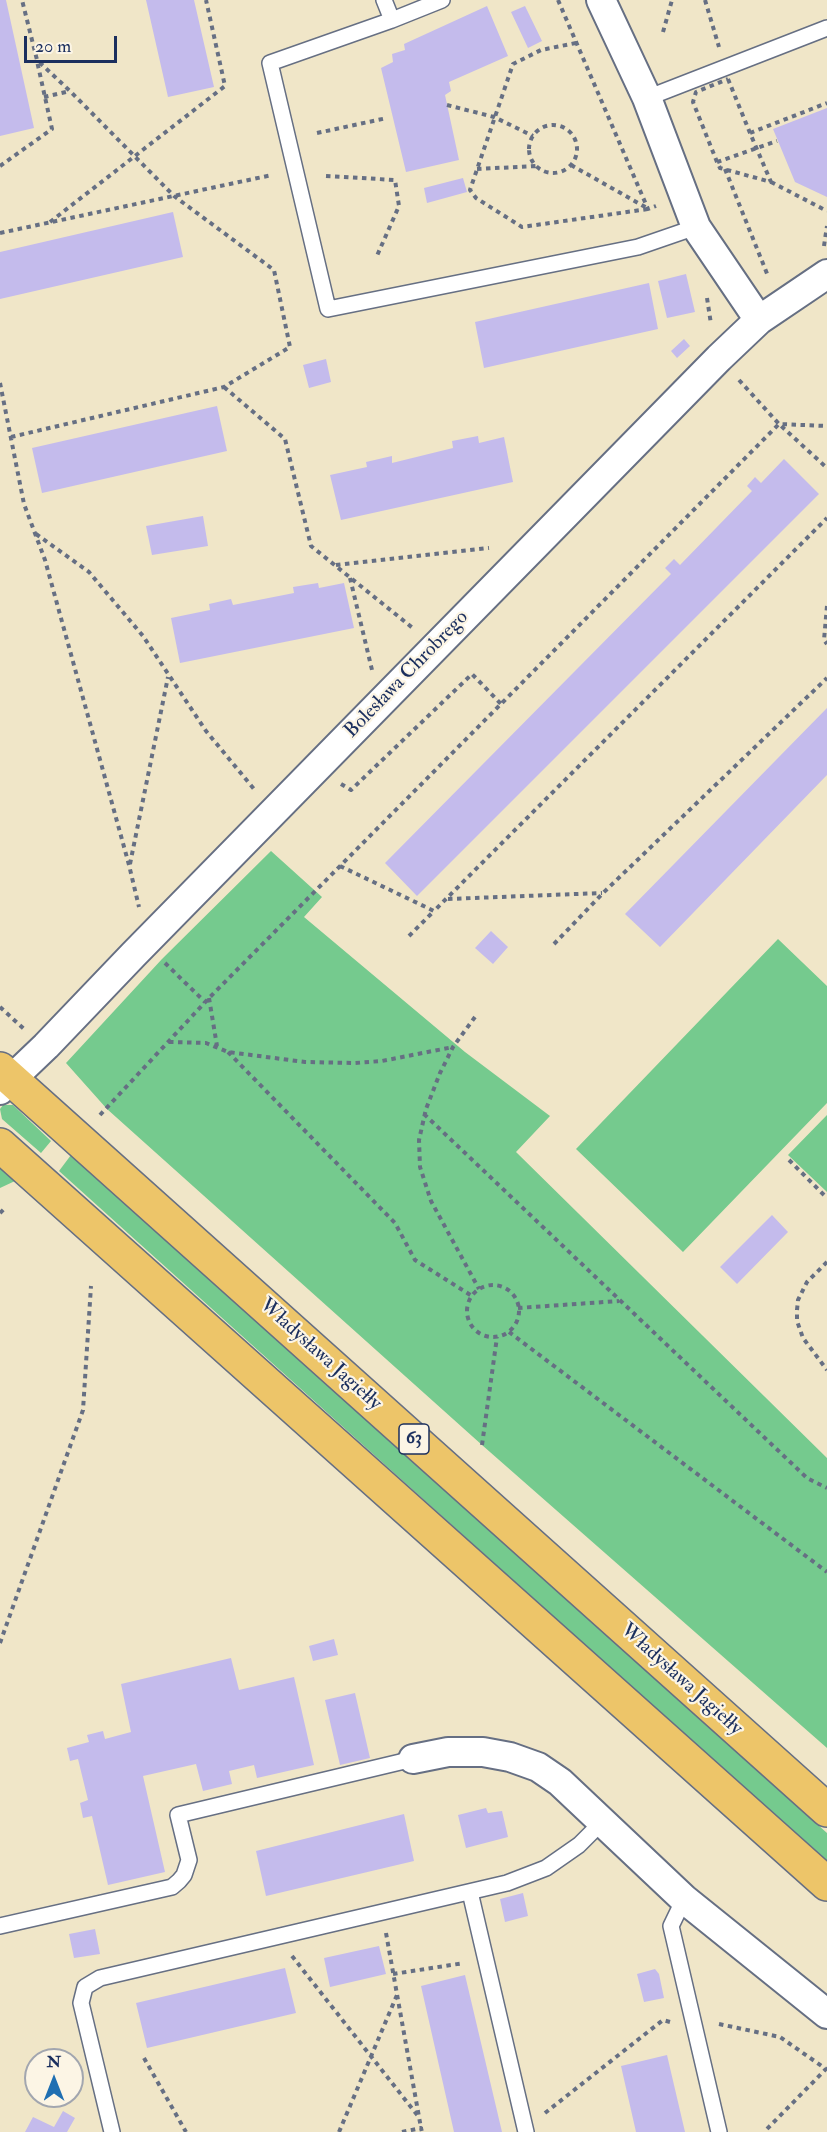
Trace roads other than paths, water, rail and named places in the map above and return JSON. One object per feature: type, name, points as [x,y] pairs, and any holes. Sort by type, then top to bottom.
[{"type":"main road","name":"Władysława Jagiełły","points":[[4,1079],[827,1810]]},
{"type":"main road","points":[[0,1145],[827,1884]]},
{"type":"street","points":[[601,0],[647,98],[696,226],[759,321]]},
{"type":"street","name":"Bolesława Chrobrego","points":[[4,1079],[46,1046],[677,400],[825,261]]},
{"type":"street","points":[[413,1759],[448,1752],[483,1752],[510,1757],[538,1767],[560,1782],[684,1899],[827,2014]]},
{"type":"lane","points":[[384,0],[392,20]]},
{"type":"lane","points":[[442,0],[270,63],[328,309],[638,247],[696,226]]},
{"type":"lane","points":[[647,98],[827,27]]},
{"type":"lane","points":[[0,1926],[172,1887],[184,1875],[189,1860],[178,1815],[413,1759]]},
{"type":"lane","points":[[112,2132],[81,2003],[85,1987],[100,1978],[507,1883],[546,1868],[579,1845],[603,1821]]},
{"type":"lane","points":[[470,1892],[526,2130]]},
{"type":"lane","points":[[684,1899],[672,1926],[719,2132]]}]
